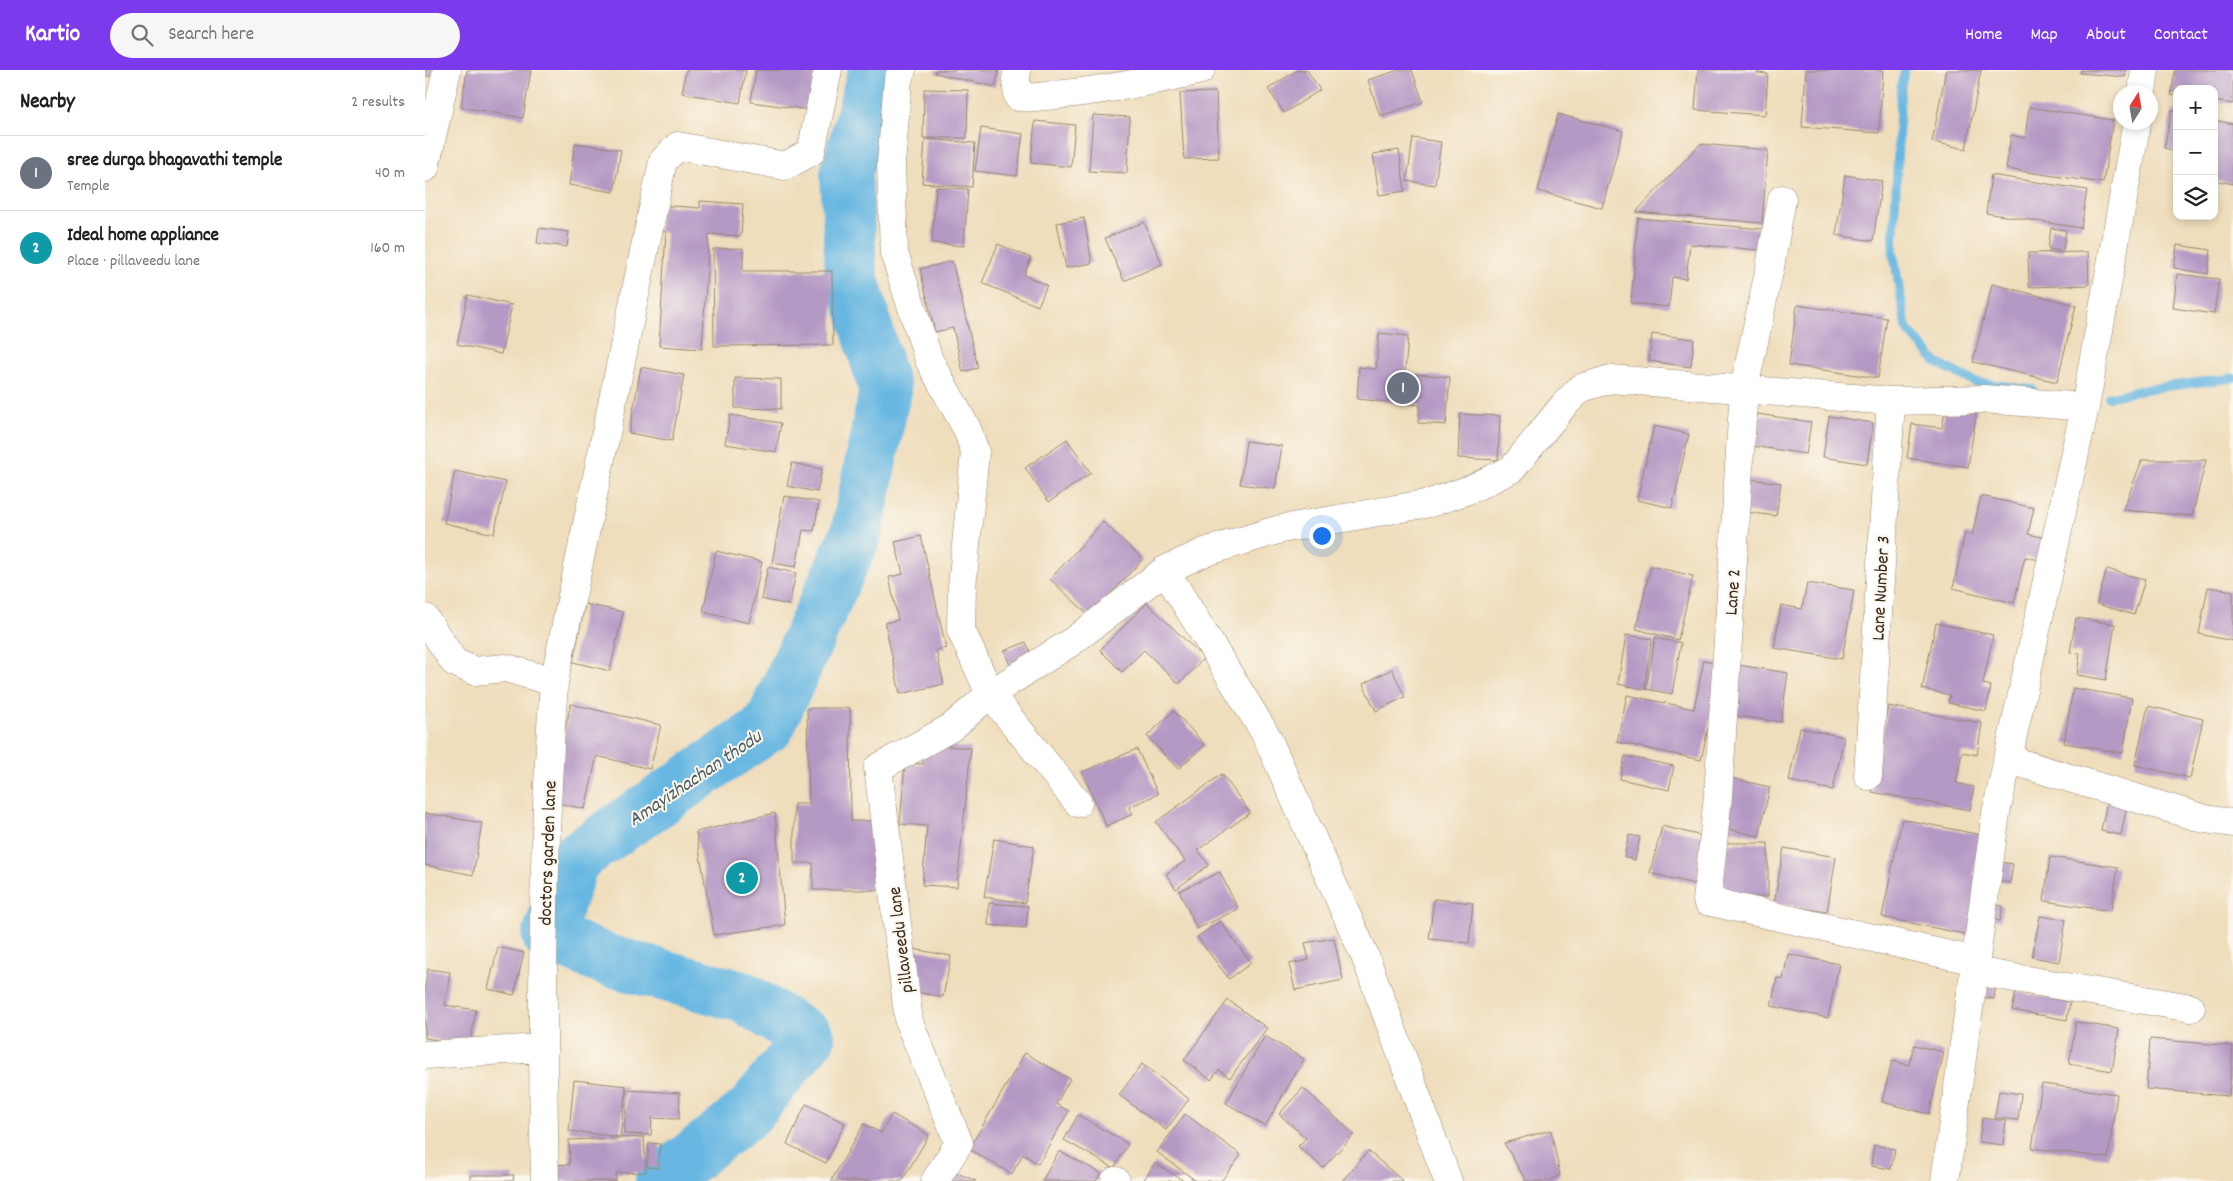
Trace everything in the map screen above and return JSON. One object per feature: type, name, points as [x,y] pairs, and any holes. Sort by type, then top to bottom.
[{"type":"street","points":[[425,168],[447,70]]},
{"type":"street","name":"doctors garden lane","points":[[545,1181],[542,1048],[545,868],[554,682],[663,161],[678,146],[785,166],[811,152],[828,70]]},
{"type":"street","points":[[901,70],[898,79],[891,164],[894,253],[929,360],[967,429],[975,452],[962,587],[961,630],[990,694],[1078,802]]},
{"type":"street","points":[[1017,70],[1016,79],[1019,97],[1031,99],[1127,86],[1201,70]]},
{"type":"street","points":[[2143,85],[2145,70]]},
{"type":"street","points":[[1945,1181],[1996,813],[2085,407],[2136,130]]},
{"type":"street","name":"Lane 2","points":[[1782,199],[1770,267],[1744,388],[1718,796],[1707,901],[1975,966]]},
{"type":"street","points":[[990,694],[1073,642],[1165,570],[1205,552],[1281,529],[1429,503],[1471,489],[1512,469],[1564,405],[1581,388],[1611,379],[1891,401],[1985,399],[2085,407]]},
{"type":"street","name":"Lane Number 3","points":[[1868,776],[1891,401]]},
{"type":"street","points":[[1165,570],[1267,735],[1365,956],[1448,1181]]},
{"type":"street","points":[[430,637],[454,662],[474,670],[506,668],[554,682]]},
{"type":"street","name":"pillaveedu lane","points":[[935,1181],[959,1143],[909,1022],[878,768],[952,727],[990,694]]},
{"type":"street","points":[[2007,759],[2205,819],[2233,823]]},
{"type":"street","points":[[1975,966],[2191,1008]]},
{"type":"street","points":[[425,1055],[542,1048]]},
{"type":"building","points":[[425,70],[433,70],[432,76],[425,76]]},
{"type":"building","points":[[467,70],[531,70],[523,118],[461,107]]},
{"type":"building","points":[[686,70],[746,70],[740,103],[682,93]]},
{"type":"building","points":[[756,70],[815,71],[810,110],[751,102]]},
{"type":"building","points":[[936,70],[999,70],[995,87],[935,73]]},
{"type":"building","points":[[1297,70],[1307,70],[1320,90],[1284,113],[1268,89]]},
{"type":"building","points":[[1399,70],[1412,70],[1423,102],[1380,116],[1368,80]]},
{"type":"building","points":[[1698,70],[1758,70],[1757,73],[1768,74],[1765,115],[1695,110]]},
{"type":"building","points":[[1806,70],[1883,70],[1879,133],[1802,127]]},
{"type":"building","points":[[1946,70],[1981,70],[1966,149],[1932,142]]},
{"type":"building","points":[[2081,70],[2126,70],[2125,77],[2080,73]]},
{"type":"building","points":[[2175,70],[2233,70],[2233,104],[2218,102],[2218,85],[2173,85],[2173,95],[2171,95]]},
{"type":"building","points":[[924,89],[968,90],[967,138],[923,138]]},
{"type":"building","points":[[1216,92],[1219,158],[1184,159],[1180,93]]},
{"type":"building","points":[[2029,107],[2113,120],[2103,183],[2006,169],[2011,135],[2025,138]]},
{"type":"building","points":[[2172,110],[2173,110],[2173,150],[2164,148]]},
{"type":"building","points":[[1558,114],[1623,131],[1602,208],[1538,191]]},
{"type":"building","points":[[1093,115],[1130,117],[1127,173],[1089,171]]},
{"type":"building","points":[[1035,121],[1075,125],[1071,167],[1031,163]]},
{"type":"building","points":[[2218,121],[2233,124],[2233,184],[2218,181]]},
{"type":"building","points":[[981,128],[1023,134],[1017,176],[975,171]]},
{"type":"building","points":[[1413,138],[1441,142],[1435,185],[1407,181]]},
{"type":"building","points":[[925,139],[975,143],[972,187],[922,183]]},
{"type":"building","points":[[575,143],[621,150],[614,192],[569,185]]},
{"type":"building","points":[[1700,144],[1768,150],[1762,223],[1636,212]]},
{"type":"building","points":[[1399,150],[1405,191],[1379,195],[1373,154]]},
{"type":"building","points":[[1845,175],[1882,181],[1873,241],[1836,235]]},
{"type":"building","points":[[1991,175],[2087,190],[2081,228],[1986,213]]},
{"type":"building","points":[[936,187],[968,189],[964,246],[932,243]]},
{"type":"building","points":[[700,201],[743,204],[741,236],[709,234],[702,349],[659,346],[666,232],[659,231],[660,205],[700,208]]},
{"type":"building","points":[[1084,218],[1092,263],[1066,268],[1057,223]]},
{"type":"building","points":[[1638,218],[1763,229],[1760,250],[1690,244],[1686,279],[1672,277],[1669,307],[1631,303]]},
{"type":"building","points":[[1144,222],[1162,264],[1124,281],[1105,238]]},
{"type":"building","points":[[539,228],[569,232],[567,247],[537,243]]},
{"type":"building","points":[[2051,228],[2066,230],[2063,251],[2048,249]]},
{"type":"building","points":[[998,244],[1031,258],[1024,275],[1047,285],[1038,306],[982,283]]},
{"type":"building","points":[[2177,245],[2211,250],[2208,274],[2174,268]]},
{"type":"building","points":[[743,248],[743,271],[832,271],[833,345],[714,346],[713,249]]},
{"type":"building","points":[[2088,252],[2089,285],[2029,287],[2028,253]]},
{"type":"building","points":[[952,261],[978,368],[963,372],[953,328],[935,332],[920,269]]},
{"type":"building","points":[[2177,274],[2219,279],[2214,314],[2173,308]]},
{"type":"building","points":[[1992,284],[2076,305],[2057,382],[1973,362]]},
{"type":"building","points":[[468,295],[512,305],[501,354],[457,344]]},
{"type":"building","points":[[1797,305],[1887,318],[1878,378],[1789,365]]},
{"type":"building","points":[[1379,333],[1408,336],[1405,373],[1450,377],[1446,425],[1418,423],[1420,405],[1357,399],[1359,367],[1376,369]]},
{"type":"building","points":[[1652,334],[1694,339],[1691,367],[1649,361]]},
{"type":"building","points":[[641,367],[684,375],[672,441],[629,433]]},
{"type":"building","points":[[735,378],[781,379],[781,409],[735,408]]},
{"type":"building","points":[[1946,405],[1977,409],[1968,467],[1907,458],[1912,424],[1942,428]]},
{"type":"building","points":[[1460,414],[1500,416],[1498,460],[1458,458]]},
{"type":"building","points":[[1757,414],[1811,422],[1806,454],[1752,446]]},
{"type":"building","points":[[730,415],[781,423],[776,452],[725,444]]},
{"type":"building","points":[[1829,416],[1873,423],[1867,464],[1823,457]]},
{"type":"building","points":[[1654,426],[1689,434],[1672,508],[1637,500]]},
{"type":"building","points":[[1067,439],[1091,473],[1049,502],[1025,468]]},
{"type":"building","points":[[1246,441],[1282,446],[1275,489],[1240,484]]},
{"type":"building","points":[[2142,460],[2206,460],[2192,516],[2123,510]]},
{"type":"building","points":[[792,463],[822,469],[817,492],[787,486]]},
{"type":"building","points":[[455,471],[506,482],[494,534],[444,523]]},
{"type":"building","points":[[1744,478],[1781,483],[1776,516],[1739,511]]},
{"type":"building","points":[[784,496],[819,502],[814,531],[803,530],[796,567],[772,563]]},
{"type":"building","points":[[1981,496],[2034,508],[2028,534],[2050,539],[2044,561],[2025,557],[2014,603],[1953,588],[1965,533],[1972,535]]},
{"type":"building","points":[[1103,522],[1143,559],[1090,616],[1050,579]]},
{"type":"building","points":[[921,536],[946,648],[936,650],[944,684],[900,694],[885,623],[898,620],[889,577],[903,574],[895,542]]},
{"type":"building","points":[[716,551],[762,562],[749,623],[703,612]]},
{"type":"building","points":[[1651,566],[1693,576],[1678,640],[1636,629]]},
{"type":"building","points":[[768,567],[796,573],[789,605],[761,599]]},
{"type":"building","points":[[2107,569],[2145,580],[2134,615],[2097,604]]},
{"type":"building","points":[[1807,583],[1854,590],[1842,659],[1774,648],[1781,605],[1802,609]]},
{"type":"building","points":[[2208,587],[2233,591],[2233,641],[2199,634]]},
{"type":"building","points":[[1147,603],[1204,658],[1179,684],[1144,650],[1122,672],[1100,650]]},
{"type":"building","points":[[585,604],[623,612],[610,671],[573,662]]},
{"type":"building","points":[[2076,618],[2115,624],[2106,680],[2077,675],[2080,653],[2070,652]]},
{"type":"building","points":[[1936,623],[1993,635],[1983,684],[1991,686],[1986,711],[1948,703],[1950,695],[1922,689]]},
{"type":"building","points":[[1626,635],[1652,639],[1644,689],[1618,684]]},
{"type":"building","points":[[1655,638],[1681,643],[1672,694],[1646,689]]},
{"type":"building","points":[[1026,642],[1032,656],[1010,665],[1004,651]]},
{"type":"building","points":[[1704,660],[1722,664],[1701,760],[1617,742],[1627,695],[1694,709]]},
{"type":"building","points":[[1738,665],[1788,673],[1781,722],[1730,715]]},
{"type":"building","points":[[1392,669],[1405,697],[1376,711],[1363,684]]},
{"type":"building","points":[[2073,688],[2132,698],[2123,753],[2064,743]]},
{"type":"building","points":[[571,704],[661,725],[650,769],[597,756],[585,809],[548,801]]},
{"type":"building","points":[[1888,706],[1982,723],[1977,755],[1962,752],[1956,783],[1974,787],[1970,810],[1872,792]]},
{"type":"building","points":[[2148,706],[2203,719],[2190,778],[2135,765]]},
{"type":"building","points":[[807,708],[850,708],[851,821],[881,821],[881,890],[813,890],[813,863],[794,863],[794,804],[809,804]]},
{"type":"building","points":[[1174,711],[1205,745],[1178,769],[1147,736]]},
{"type":"building","points":[[1800,728],[1844,737],[1833,790],[1789,781]]},
{"type":"building","points":[[924,744],[971,748],[957,887],[922,885],[927,826],[900,824],[905,763],[923,764]]},
{"type":"building","points":[[1137,749],[1158,794],[1129,807],[1133,814],[1106,826],[1082,772]]},
{"type":"building","points":[[1625,756],[1674,766],[1669,790],[1620,779]]},
{"type":"building","points":[[1222,774],[1250,813],[1198,850],[1209,865],[1176,889],[1166,874],[1185,861],[1156,822]]},
{"type":"building","points":[[1730,778],[1770,787],[1759,836],[1719,827]]},
{"type":"building","points":[[2107,801],[2127,805],[2121,835],[2101,831]]},
{"type":"building","points":[[425,813],[482,823],[473,875],[425,865]]},
{"type":"building","points":[[775,813],[785,925],[714,935],[696,832]]},
{"type":"building","points":[[1902,819],[1981,835],[1973,875],[1985,877],[1973,936],[1882,917]]},
{"type":"building","points":[[1662,826],[1710,838],[1698,885],[1650,873]]},
{"type":"building","points":[[1629,835],[1640,837],[1635,860],[1624,857]]},
{"type":"building","points":[[994,839],[1034,846],[1025,903],[984,897]]},
{"type":"building","points":[[1718,843],[1768,843],[1768,897],[1719,897]]},
{"type":"building","points":[[1784,848],[1836,857],[1827,912],[1774,903]]},
{"type":"building","points":[[2050,857],[2118,867],[2111,911],[2044,901]]},
{"type":"building","points":[[1995,861],[2013,864],[2010,883],[1992,880]]},
{"type":"building","points":[[1220,872],[1238,909],[1197,929],[1179,891]]},
{"type":"building","points":[[1434,899],[1473,903],[1469,943],[1429,939]]},
{"type":"building","points":[[989,903],[1028,906],[1026,928],[988,925]]},
{"type":"building","points":[[1987,903],[2003,906],[2000,921],[1985,918]]},
{"type":"building","points":[[2040,916],[2066,920],[2059,962],[2032,957]]},
{"type":"building","points":[[1220,921],[1251,963],[1229,979],[1197,937]]},
{"type":"building","points":[[1334,938],[1343,980],[1295,990],[1289,964],[1309,960],[1305,943]]},
{"type":"building","points":[[498,947],[524,953],[514,995],[488,989]]},
{"type":"building","points":[[913,949],[951,956],[943,997],[905,990]]},
{"type":"building","points":[[1788,954],[1839,964],[1828,1018],[1771,1006],[1777,978],[1783,979]]},
{"type":"building","points":[[428,969],[450,972],[445,1005],[476,1010],[470,1045],[425,1038],[425,986]]},
{"type":"building","points":[[1997,975],[1994,999],[1974,996]]},
{"type":"building","points":[[2016,992],[2070,1002],[2067,1020],[2012,1010]]},
{"type":"building","points":[[1228,1000],[1267,1028],[1230,1078],[1219,1070],[1211,1080],[1184,1060]]},
{"type":"building","points":[[2076,1022],[2119,1029],[2112,1071],[2069,1064]]},
{"type":"building","points":[[1265,1036],[1304,1059],[1265,1126],[1226,1103]]},
{"type":"building","points":[[2150,1039],[2233,1046],[2229,1096],[2146,1089]]},
{"type":"building","points":[[1914,1045],[1944,1052],[1929,1114],[1882,1102],[1892,1061],[1909,1065]]},
{"type":"building","points":[[1025,1053],[1070,1079],[1056,1104],[1069,1111],[1038,1164],[1023,1154],[1012,1174],[969,1149]]},
{"type":"building","points":[[1142,1064],[1189,1099],[1166,1130],[1119,1095]]},
{"type":"building","points":[[574,1080],[626,1086],[620,1137],[569,1131]]},
{"type":"building","points":[[2042,1084],[2117,1094],[2108,1158],[2032,1148]]},
{"type":"building","points":[[1303,1088],[1354,1134],[1323,1168],[1298,1146],[1306,1138],[1279,1114]]},
{"type":"building","points":[[627,1090],[680,1093],[679,1119],[652,1118],[651,1135],[624,1134]]},
{"type":"building","points":[[1999,1091],[2021,1094],[2018,1120],[1995,1118]]},
{"type":"building","points":[[806,1104],[845,1123],[826,1163],[787,1144]]},
{"type":"building","points":[[892,1114],[929,1135],[902,1181],[831,1181],[864,1124],[881,1133]]},
{"type":"building","points":[[1185,1114],[1241,1155],[1221,1181],[1196,1181],[1157,1152]]},
{"type":"building","points":[[1078,1115],[1128,1144],[1114,1168],[1064,1140]]},
{"type":"building","points":[[1982,1118],[2006,1121],[2003,1145],[1979,1142]]},
{"type":"building","points":[[1551,1130],[1560,1175],[1549,1181],[1526,1181],[1504,1143]]},
{"type":"building","points":[[644,1137],[646,1172],[616,1173],[616,1181],[556,1181],[555,1165],[570,1164],[569,1140]]},
{"type":"building","points":[[649,1143],[660,1144],[658,1168],[647,1167]]},
{"type":"building","points":[[1874,1145],[1895,1149],[1891,1169],[1871,1166]]},
{"type":"building","points":[[1059,1151],[1101,1173],[1096,1181],[1042,1181]]},
{"type":"building","points":[[1368,1151],[1403,1181],[1342,1181]]},
{"type":"building","points":[[1155,1163],[1184,1181],[1143,1181]]},
{"type":"building","points":[[950,1170],[976,1181],[945,1181]]},
{"type":"building","points":[[470,1175],[514,1175],[513,1181],[470,1181]]},
{"type":"waterway","name":"Amayizhachan thodu","points":[[661,1181],[749,1112],[809,1038],[743,997],[607,960],[548,936],[574,859],[769,726],[856,534],[885,391],[851,273],[846,174],[874,70]]},
{"type":"waterway","points":[[1905,70],[1901,85],[1893,251],[1906,328],[1937,363],[1975,382],[2033,390]]},
{"type":"waterway","points":[[2109,397],[2147,389],[2233,378]]},
{"type":"place","name":"sree durga bhagavathi temple","points":[[1403,388]]},
{"type":"place","name":"Ideal home appliance","points":[[742,878]]}]
